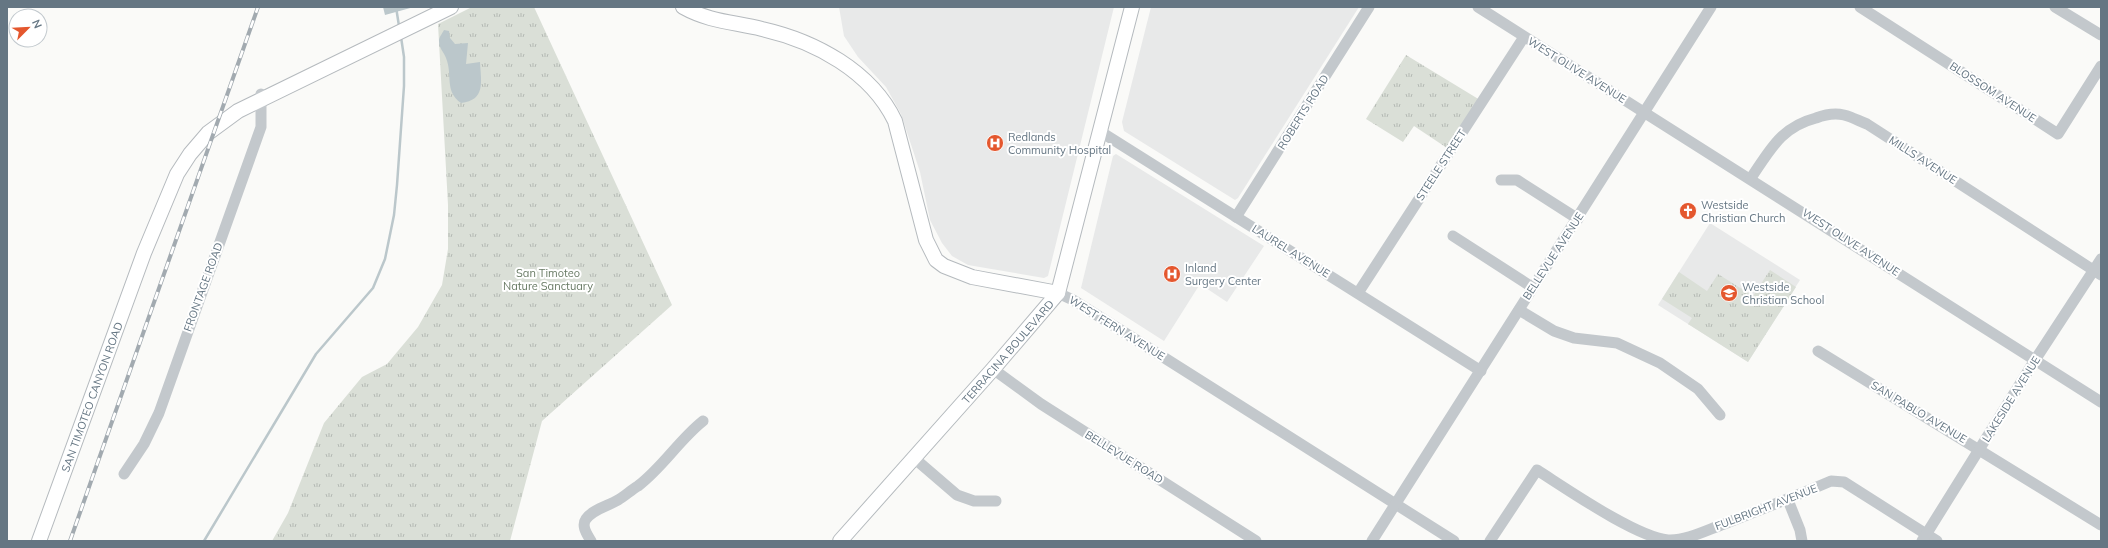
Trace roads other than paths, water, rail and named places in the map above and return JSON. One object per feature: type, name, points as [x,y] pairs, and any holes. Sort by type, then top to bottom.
[{"type":"main road","name":"SAN TIMOTEO CANYON ROAD","points":[[39,541],[144,253],[178,174],[190,154],[215,128],[238,111],[261,97],[451,7]]},
{"type":"main road","name":"WEST FERN AVENUE","points":[[684,7],[710,19],[787,35],[833,57],[869,83],[888,106],[895,121],[926,240],[936,260],[950,269],[972,277],[1058,293]]},
{"type":"main road","name":"TERRACINA BOULEVARD","points":[[840,541],[993,369],[1058,293],[1101,132],[1132,7]]},
{"type":"street","name":"ROBERTS ROAD","points":[[1236,217],[1369,7]]},
{"type":"street","name":"WEST OLIVE AVENUE","points":[[1478,7],[1751,178],[2101,402]]},
{"type":"street","name":"BELLEVUE AVENUE","points":[[1395,504],[1481,371],[1532,287],[1578,219],[1711,7]]},
{"type":"street","name":"BLOSSOM AVENUE","points":[[1860,7],[2058,134],[2101,66]]},
{"type":"street","points":[[2056,7],[2101,36]]},
{"type":"street","name":"STEELE STREET","points":[[1358,293],[1524,37]]},
{"type":"street","name":"FRONTAGE ROAD","points":[[124,474],[144,444],[158,413],[261,127],[261,97]]},
{"type":"street","name":"MILLS AVENUE","points":[[1751,178],[1774,144],[1792,128],[1801,122],[1820,116],[1843,115],[1867,124],[2097,272]]},
{"type":"street","name":"LAUREL AVENUE","points":[[1101,132],[1481,371]]},
{"type":"street","points":[[1501,180],[1517,180],[1578,219]]},
{"type":"street","points":[[1453,236],[1532,287]]},
{"type":"street","name":"LAKESIDE AVENUE","points":[[1924,538],[2035,360],[2097,272],[2101,258]]},
{"type":"street","name":"WEST FERN AVENUE","points":[[1058,293],[1073,300],[1454,541]]},
{"type":"street","points":[[1519,310],[1554,331],[1574,338],[1617,343],[1660,362],[1698,389],[1720,415]]},
{"type":"street","name":"SAN PABLO AVENUE","points":[[1818,351],[2101,524]]},
{"type":"street","name":"BELLEVUE ROAD","points":[[993,369],[1041,404],[1256,541]]},
{"type":"street","points":[[591,541],[584,528],[586,519],[593,512],[617,500],[640,484],[664,462],[687,433],[703,421]]},
{"type":"street","points":[[914,458],[957,495],[974,501],[996,501]]},
{"type":"street","name":"FULBRIGHT AVENUE","points":[[1490,541],[1537,470],[1606,512],[1655,538],[1678,540],[1704,536],[1832,481],[1838,481],[1844,482],[1924,538],[1937,541]]},
{"type":"street","points":[[1788,500],[1800,530],[1802,541]]},
{"type":"street","points":[[1372,541],[1395,504]]},
{"type":"waterway","points":[[396,7],[399,26]]},
{"type":"waterway","points":[[204,541],[316,354],[373,288],[385,259],[394,215],[397,185],[404,86],[404,57],[401,37]]},
{"type":"railway","points":[[70,541],[258,7]]},
{"type":"place","name":"Redlands Community Hospital","points":[[995,143]]},
{"type":"place","name":"Westside Christian Church","points":[[1688,211]]},
{"type":"place","name":"Inland Surgery Center","points":[[1172,274]]},
{"type":"place","name":"Westside Christian School","points":[[1729,293]]},
{"type":"park label","name":"San Timoteo Nature Sanctuary","points":[[548,279]]}]
